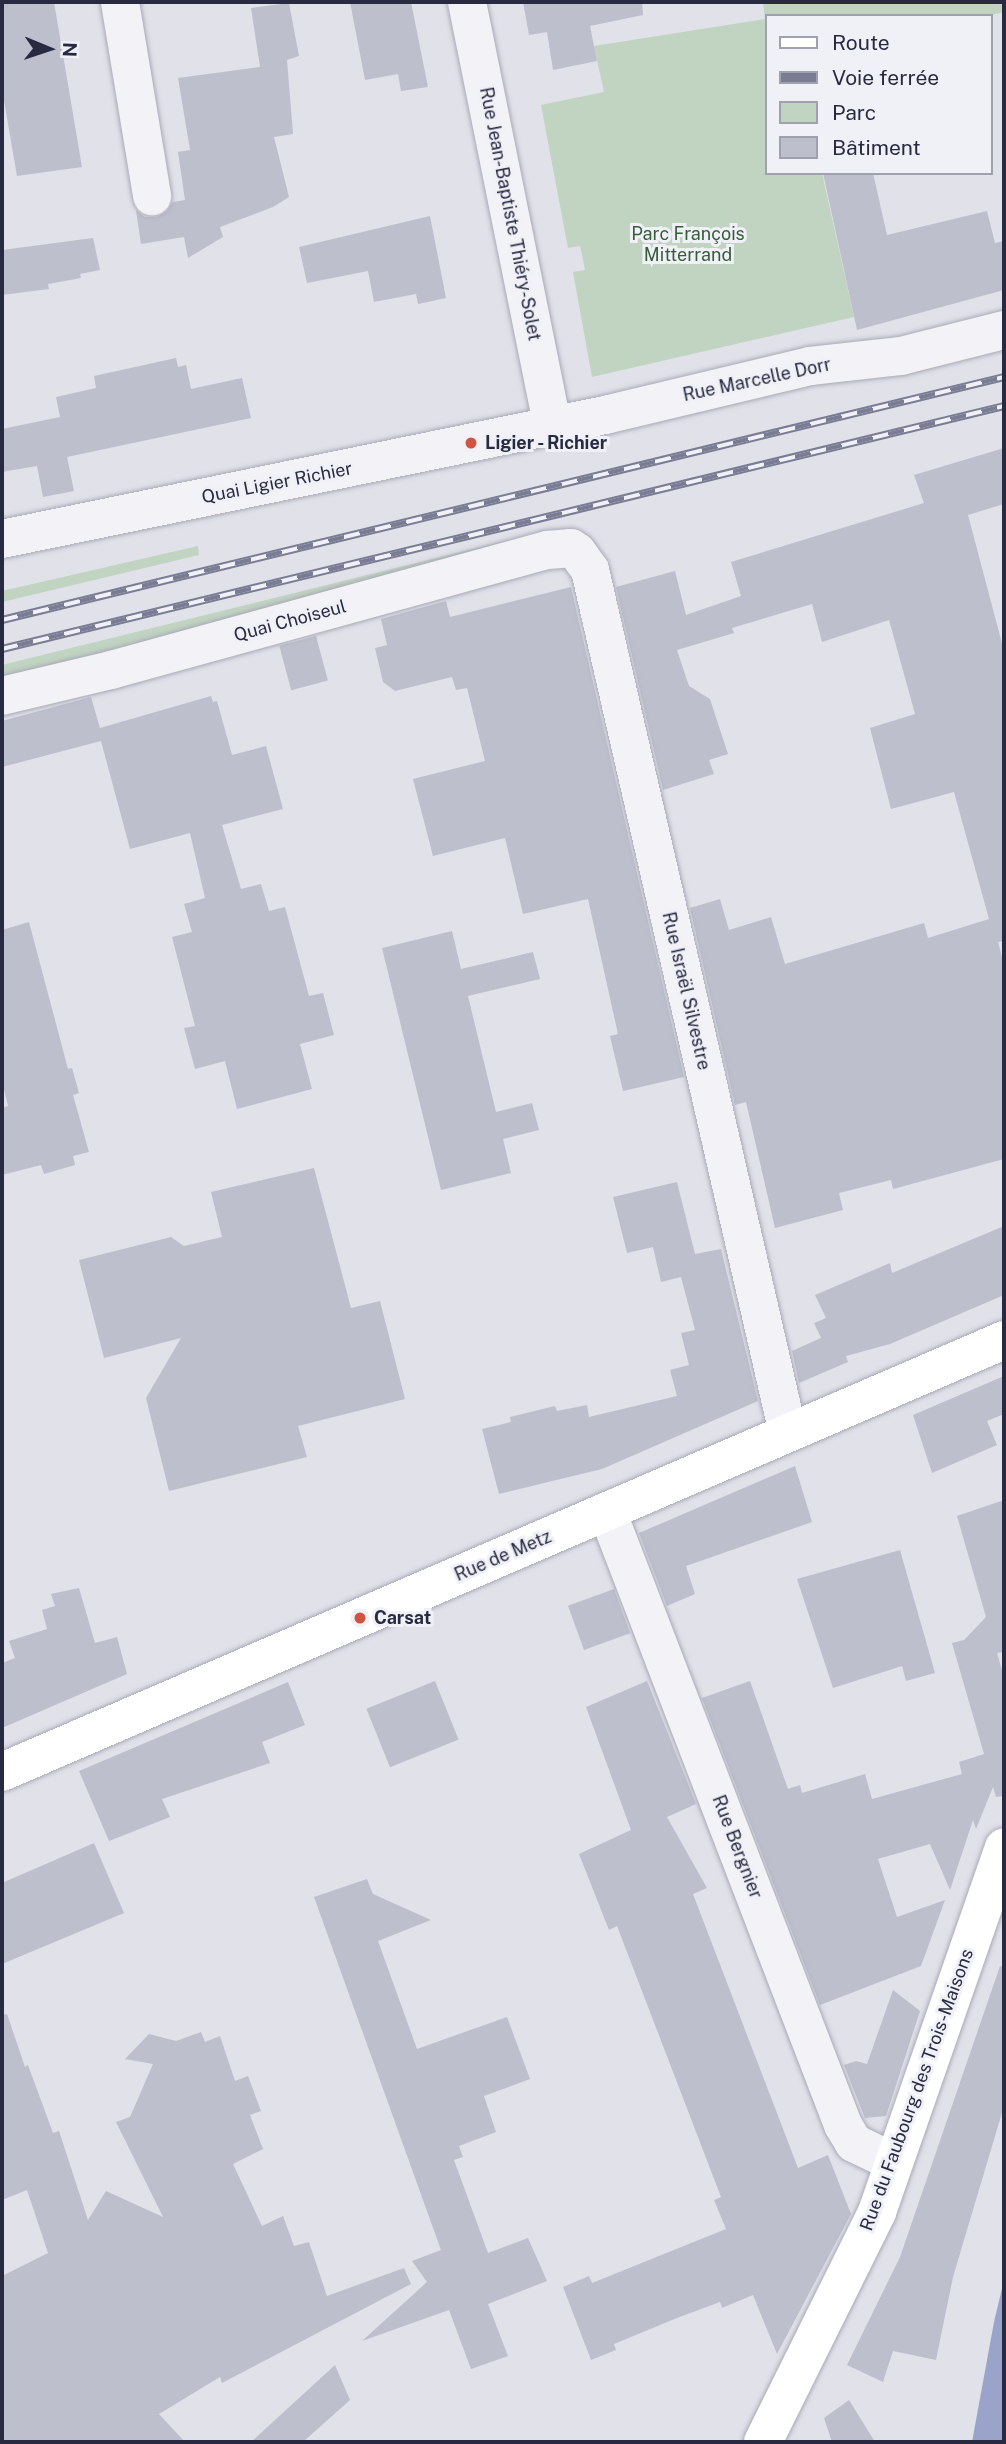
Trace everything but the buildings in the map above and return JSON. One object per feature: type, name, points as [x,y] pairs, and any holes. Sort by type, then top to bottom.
[{"type":"main road","name":"Rue de Metz","points":[[2,1772],[1004,1340]]},
{"type":"main road","name":"Rue du Faubourg des Trois-Maisons","points":[[763,2442],[877,2212],[1004,1847]]},
{"type":"street","points":[[120,2],[152,196]]},
{"type":"street","name":"Rue Jean-Baptiste Thiéry-Solet","points":[[467,2],[553,427]]},
{"type":"street","name":"Rue Marcelle Dorr","points":[[553,427],[810,366],[901,356],[1004,330]]},
{"type":"street","name":"Quai Ligier Richier","points":[[2,539],[553,427]]},
{"type":"street","name":"Quai Choiseul","points":[[2,696],[111,670],[548,550],[571,548],[577,552]]},
{"type":"street","name":"Rue Israël Silvestre","points":[[577,552],[590,569],[788,1433]]},
{"type":"street","name":"Rue Bergnier","points":[[607,1511],[843,2125],[854,2143],[893,2162]]},
{"type":"green space","name":"Parc François Mitterrand","points":[[763,2],[1004,2],[1004,12],[992,15],[764,14]]},
{"type":"green space","name":"Parc François Mitterrand","points":[[764,19],[764,175],[822,175],[854,317],[592,377],[573,272],[585,270],[583,259],[580,246],[568,248],[541,105],[604,92],[594,46]]},
{"type":"green space","points":[[550,530],[542,536],[2,687],[2,665]]},
{"type":"green space","points":[[198,546],[199,555],[2,602],[2,591]]},
{"type":"water","points":[[1004,2280],[1004,2442],[972,2442],[994,2322]]},
{"type":"railway","points":[[2,620],[1004,377]]},
{"type":"railway","points":[[2,649],[1004,406]]},
{"type":"place","name":"Ligier - Richier","points":[[471,443]]},
{"type":"place","name":"Carsat","points":[[360,1618]]}]
